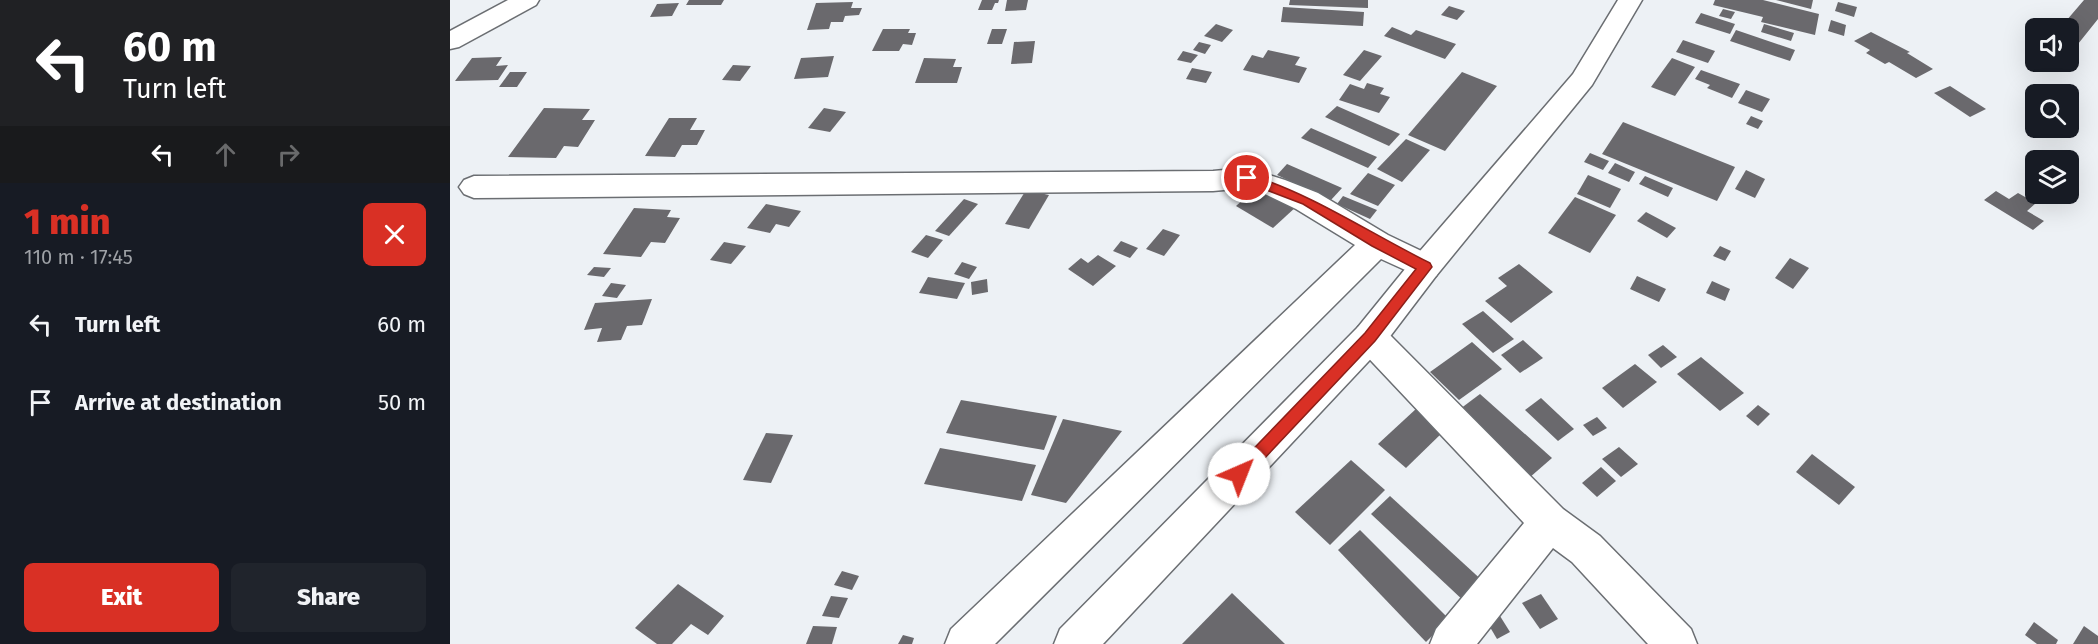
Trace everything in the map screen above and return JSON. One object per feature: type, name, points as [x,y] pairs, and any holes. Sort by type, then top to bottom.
[{"type":"street","points":[[450,41],[527,0]]},
{"type":"street","points":[[1076,644],[1370,337],[1425,267],[1584,79],[1630,0]]},
{"type":"street","points":[[474,187],[1213,181],[1247,178],[1308,201],[1377,243],[1425,267]]},
{"type":"street","points":[[966,644],[1377,243]]},
{"type":"street","points":[[1370,337],[1549,522],[1586,549],[1676,644]]},
{"type":"street","points":[[1451,644],[1549,522]]},
{"type":"building","points":[[689,0],[724,0],[721,5],[686,5]]},
{"type":"building","points":[[982,0],[999,0],[992,10],[978,10]]},
{"type":"building","points":[[1007,0],[1028,0],[1026,10],[1005,11]]},
{"type":"building","points":[[1290,0],[1368,0],[1368,8],[1289,5]]},
{"type":"building","points":[[1715,0],[1763,0],[1819,14],[1815,35],[1761,22],[1763,17],[1713,5]]},
{"type":"building","points":[[1776,0],[1813,0],[1811,9]]},
{"type":"building","points":[[2084,0],[2098,0],[2098,19],[2079,43],[2079,18],[2069,18]]},
{"type":"building","points":[[853,2],[851,8],[862,8],[859,15],[845,16],[843,22],[831,22],[829,29],[807,30],[816,3]]},
{"type":"building","points":[[1838,2],[1857,7],[1854,17],[1835,11]]},
{"type":"building","points":[[679,3],[672,16],[650,17],[657,4]]},
{"type":"building","points":[[1449,6],[1465,11],[1457,20],[1441,15]]},
{"type":"building","points":[[1283,7],[1364,12],[1363,26],[1281,22]]},
{"type":"building","points":[[1723,9],[1735,12],[1731,19],[1719,16]]},
{"type":"building","points":[[1701,13],[1735,24],[1730,34],[1695,23]]},
{"type":"building","points":[[1831,20],[1846,25],[1844,36],[1828,31]]},
{"type":"building","points":[[1216,24],[1233,30],[1222,42],[1204,36]]},
{"type":"building","points":[[1764,24],[1794,33],[1791,41],[1761,32]]},
{"type":"building","points":[[1392,27],[1411,35],[1416,30],[1456,44],[1445,59],[1384,36]]},
{"type":"building","points":[[883,29],[910,29],[908,33],[916,33],[912,45],[903,44],[899,51],[872,51]]},
{"type":"building","points":[[992,29],[1007,29],[1002,44],[987,44]]},
{"type":"building","points":[[1736,30],[1795,50],[1790,61],[1730,41]]},
{"type":"building","points":[[1871,32],[1910,52],[1907,53],[1933,69],[1916,78],[1889,62],[1885,64],[1866,53],[1870,50],[1854,41]]},
{"type":"building","points":[[1683,40],[1715,51],[1708,63],[1676,52]]},
{"type":"building","points":[[1035,41],[1032,63],[1011,64],[1014,42]]},
{"type":"building","points":[[1199,42],[1211,45],[1205,54],[1193,50]]},
{"type":"building","points":[[1268,50],[1300,57],[1295,65],[1307,68],[1299,83],[1243,70],[1252,55],[1263,58]]},
{"type":"building","points":[[1364,50],[1382,56],[1360,81],[1343,75]]},
{"type":"building","points":[[1183,51],[1198,55],[1191,63],[1177,60]]},
{"type":"building","points":[[834,56],[828,77],[794,79],[801,58]]},
{"type":"building","points":[[502,57],[496,66],[508,65],[498,80],[455,81],[472,58]]},
{"type":"building","points":[[924,58],[956,59],[953,67],[962,67],[957,83],[915,83]]},
{"type":"building","points":[[1672,58],[1695,67],[1675,96],[1651,87]]},
{"type":"building","points":[[733,65],[751,66],[740,81],[722,80]]},
{"type":"building","points":[[1192,68],[1212,72],[1206,83],[1186,79]]},
{"type":"building","points":[[1701,70],[1740,84],[1732,98],[1707,88],[1710,85],[1695,79]]},
{"type":"building","points":[[510,72],[527,72],[517,87],[499,87]]},
{"type":"building","points":[[1462,72],[1497,86],[1445,151],[1408,135]]},
{"type":"building","points":[[1367,83],[1384,88],[1380,94],[1390,97],[1379,113],[1339,100],[1350,84],[1364,89]]},
{"type":"building","points":[[1950,86],[1986,109],[1970,117],[1934,93]]},
{"type":"building","points":[[1746,90],[1770,99],[1762,112],[1738,103]]},
{"type":"building","points":[[1337,106],[1400,134],[1389,146],[1325,117]]},
{"type":"building","points":[[544,108],[590,109],[582,120],[595,120],[578,147],[564,146],[556,158],[508,157]]},
{"type":"building","points":[[824,108],[846,112],[830,132],[808,128]]},
{"type":"building","points":[[1751,116],[1763,121],[1758,129],[1746,124]]},
{"type":"building","points":[[669,118],[697,118],[690,130],[705,130],[697,145],[682,145],[675,157],[645,156]]},
{"type":"building","points":[[1623,122],[1735,167],[1717,201],[1602,154]]},
{"type":"building","points":[[1311,128],[1377,157],[1368,168],[1301,138]]},
{"type":"building","points":[[1406,139],[1430,150],[1402,182],[1377,169]]},
{"type":"building","points":[[1590,153],[1609,161],[1603,170],[1584,162]]},
{"type":"building","points":[[1615,163],[1635,172],[1629,182],[1608,173]]},
{"type":"building","points":[[1287,164],[1342,188],[1331,200],[1277,175]]},
{"type":"building","points":[[1746,170],[1765,179],[1755,198],[1735,189]]},
{"type":"building","points":[[1368,173],[1395,185],[1378,206],[1350,194]]},
{"type":"building","points":[[1588,175],[1621,189],[1610,208],[1577,194]]},
{"type":"building","points":[[1645,176],[1673,188],[1668,197],[1639,184]]},
{"type":"building","points":[[1260,185],[1297,206],[1273,228],[1236,206]]},
{"type":"building","points":[[1026,190],[1049,195],[1029,229],[1005,224]]},
{"type":"building","points":[[1996,191],[2009,199],[2018,193],[2025,197],[2025,204],[2035,204],[2027,211],[2044,221],[2033,230],[1984,200]]},
{"type":"building","points":[[1343,196],[1377,210],[1370,219],[1337,204]]},
{"type":"building","points":[[1575,197],[1616,215],[1590,253],[1548,233]]},
{"type":"building","points":[[964,199],[978,204],[949,236],[935,231]]},
{"type":"building","points":[[766,204],[801,211],[789,227],[776,224],[770,233],[747,228]]},
{"type":"building","points":[[634,208],[671,210],[667,217],[680,218],[665,243],[651,242],[641,257],[603,254]]},
{"type":"building","points":[[1646,212],[1676,228],[1667,238],[1637,221]]},
{"type":"building","points":[[1163,229],[1180,235],[1164,256],[1146,249]]},
{"type":"building","points":[[926,235],[943,240],[928,258],[911,252]]},
{"type":"building","points":[[1121,241],[1138,248],[1130,258],[1113,251]]},
{"type":"building","points":[[724,242],[746,246],[731,264],[710,260]]},
{"type":"building","points":[[1720,246],[1731,251],[1725,261],[1713,256]]},
{"type":"building","points":[[1098,255],[1116,266],[1093,286],[1068,269],[1081,258],[1088,263]]},
{"type":"building","points":[[1790,258],[1809,268],[1793,289],[1775,278]]},
{"type":"building","points":[[962,262],[977,267],[969,279],[954,274]]},
{"type":"building","points":[[1519,264],[1553,292],[1511,323],[1485,301],[1507,286],[1498,278]]},
{"type":"building","points":[[594,267],[611,268],[604,277],[587,275]]},
{"type":"building","points":[[1637,276],[1666,289],[1659,302],[1630,289]]},
{"type":"building","points":[[928,277],[965,283],[957,299],[919,293]]},
{"type":"building","points":[[987,279],[988,292],[972,295],[971,282]]},
{"type":"building","points":[[1712,281],[1730,289],[1725,301],[1706,293]]},
{"type":"building","points":[[611,283],[626,285],[617,298],[602,296]]},
{"type":"building","points":[[652,299],[642,325],[627,326],[621,340],[597,342],[602,328],[584,330],[595,303]]},
{"type":"building","points":[[1483,311],[1514,339],[1493,353],[1462,324]]},
{"type":"building","points":[[1523,340],[1543,358],[1520,373],[1501,355]]},
{"type":"building","points":[[1472,342],[1502,369],[1459,400],[1430,372]]},
{"type":"building","points":[[1663,345],[1677,357],[1661,368],[1648,355]]},
{"type":"building","points":[[1701,357],[1744,393],[1720,411],[1677,374]]},
{"type":"building","points":[[1635,364],[1657,382],[1623,408],[1602,388]]},
{"type":"building","points":[[1480,394],[1552,458],[1529,478],[1456,412]]},
{"type":"building","points":[[1541,398],[1574,429],[1558,441],[1525,410]]},
{"type":"building","points":[[961,400],[1057,416],[1044,450],[946,433]]},
{"type":"building","points":[[1758,405],[1770,414],[1758,426],[1746,416]]},
{"type":"building","points":[[1417,408],[1444,431],[1406,468],[1378,444]]},
{"type":"building","points":[[1597,417],[1607,428],[1593,436],[1583,425]]},
{"type":"building","points":[[1063,419],[1122,431],[1066,503],[1031,495]]},
{"type":"building","points":[[766,433],[793,435],[771,483],[743,480]]},
{"type":"building","points":[[1619,447],[1638,464],[1621,477],[1602,459]]},
{"type":"building","points":[[940,448],[1036,465],[1022,501],[924,484]]},
{"type":"building","points":[[1812,454],[1855,487],[1839,505],[1796,472]]},
{"type":"building","points":[[1351,460],[1385,490],[1330,545],[1295,512]]},
{"type":"building","points":[[1601,467],[1616,481],[1597,497],[1582,483]]},
{"type":"building","points":[[1390,496],[1486,584],[1466,603],[1371,514]]},
{"type":"building","points":[[1360,530],[1449,619],[1426,642],[1338,550]]},
{"type":"building","points":[[842,571],[859,576],[852,590],[834,585]]},
{"type":"building","points":[[678,584],[724,616],[708,635],[691,624],[672,644],[657,644],[635,628]]},
{"type":"building","points":[[1232,593],[1285,644],[1182,644]]},
{"type":"building","points":[[1541,594],[1558,619],[1540,629],[1522,603]]},
{"type":"building","points":[[831,596],[848,598],[839,618],[822,616]]},
{"type":"building","points":[[1500,616],[1510,632],[1497,639],[1487,622]]},
{"type":"building","points":[[2034,622],[2058,640],[2056,644],[2037,644],[2025,635]]},
{"type":"building","points":[[813,626],[837,627],[832,644],[806,644]]},
{"type":"building","points":[[2084,626],[2098,636],[2098,644],[2073,644]]},
{"type":"building","points":[[903,635],[914,638],[912,644],[898,644]]},
{"type":"route","points":[[1239,474],[1370,337],[1425,267],[1377,243],[1308,201],[1247,178]]}]
